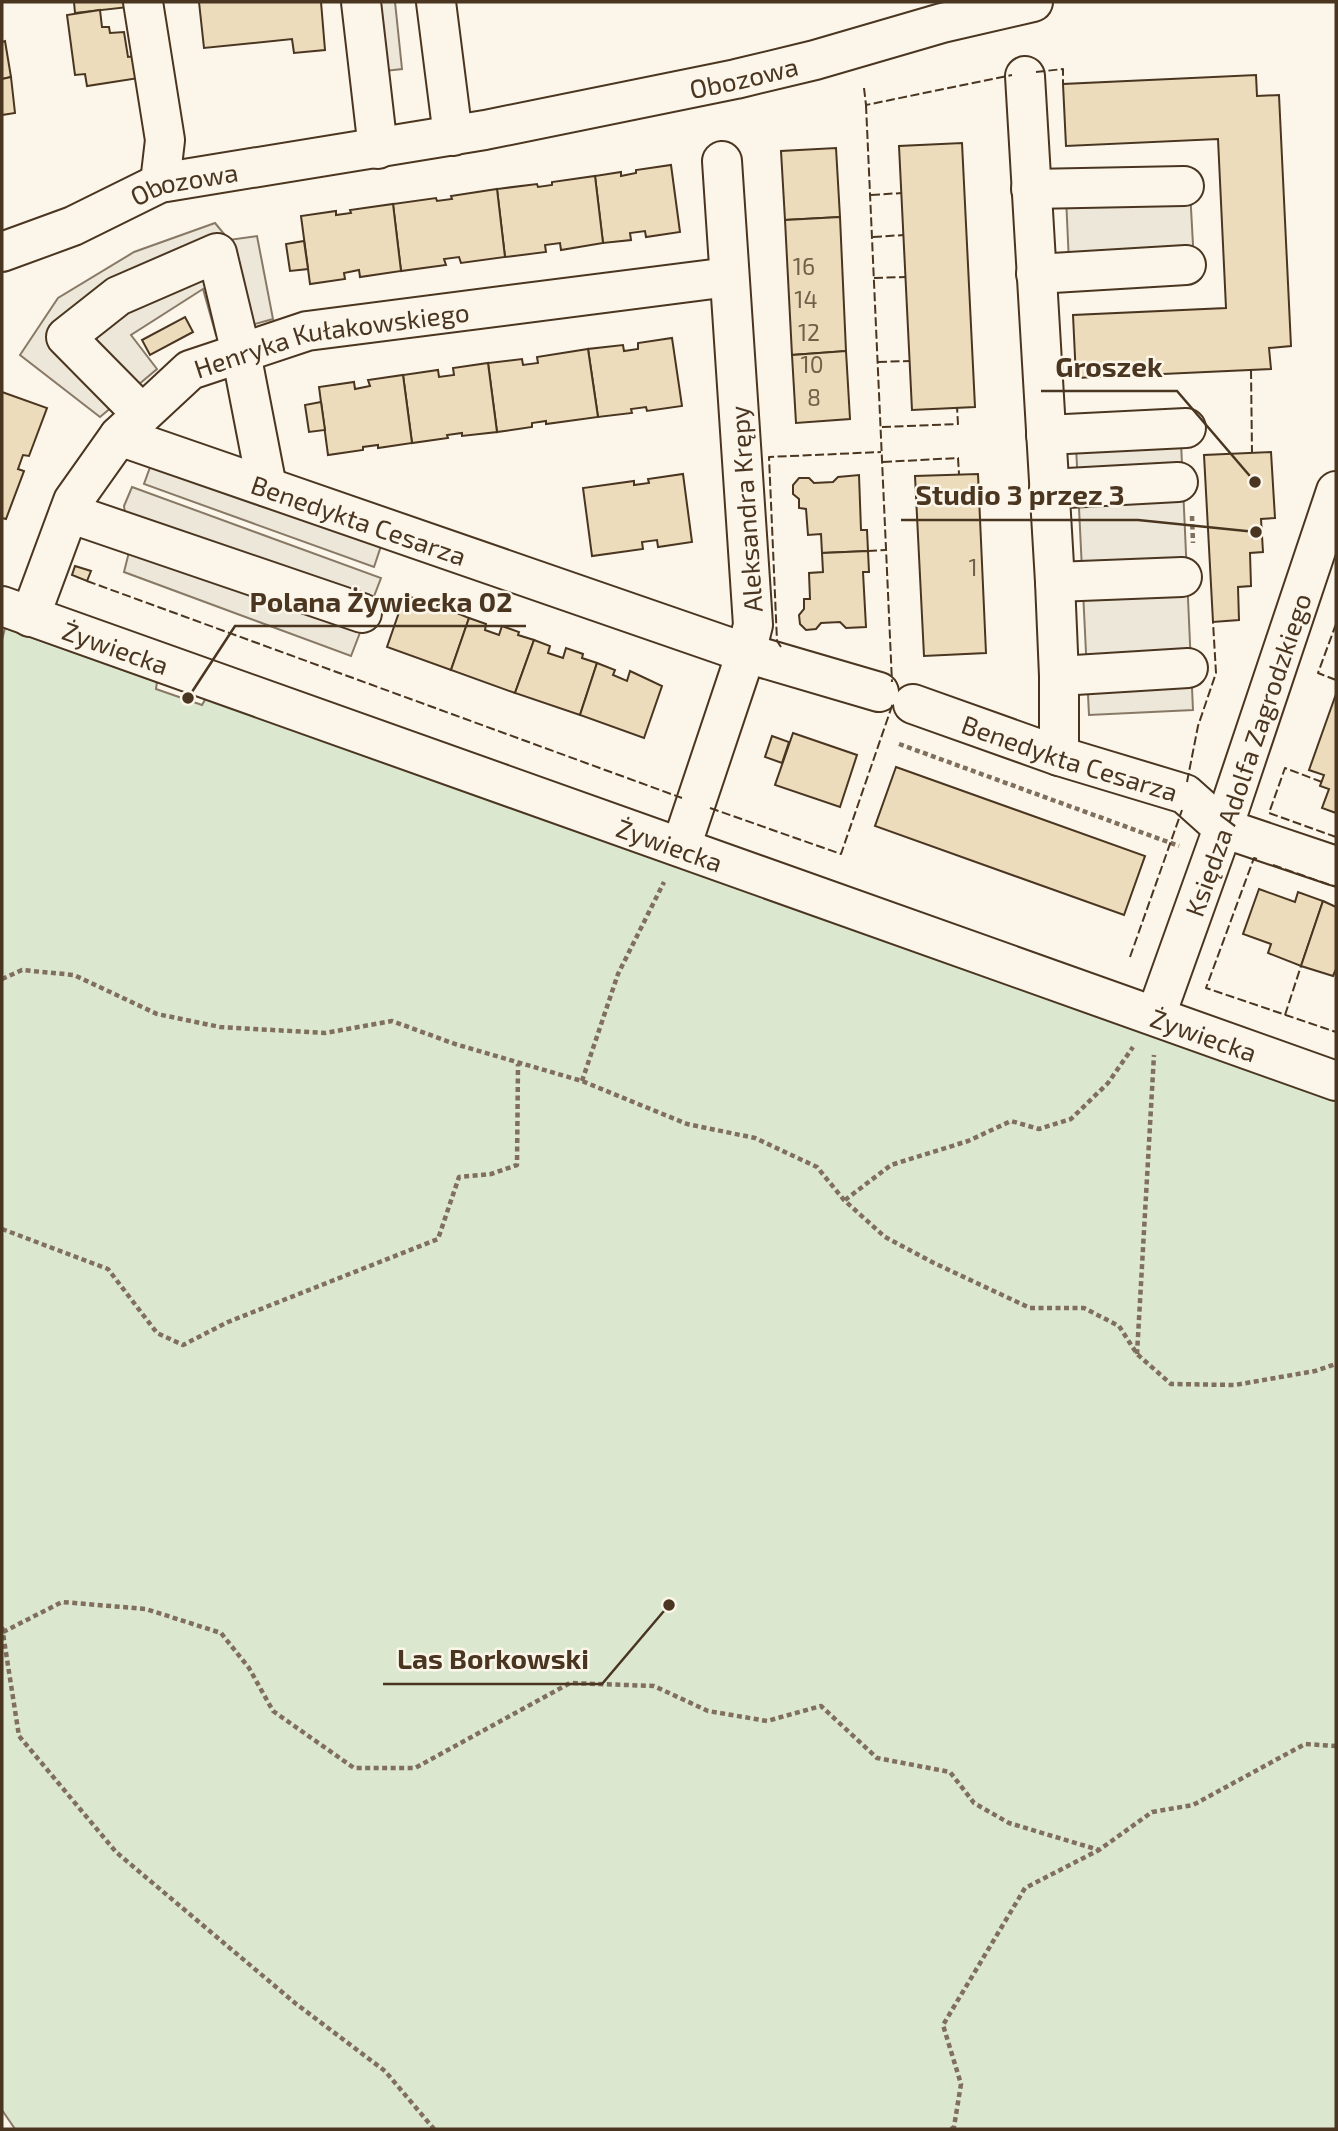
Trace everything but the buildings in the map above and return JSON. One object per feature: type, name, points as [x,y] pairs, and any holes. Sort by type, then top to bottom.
[{"type":"street","points":[[142,2],[164,140],[160,183]]},
{"type":"street","points":[[361,2],[378,149]]},
{"type":"street","points":[[436,2],[453,136]]},
{"type":"street","name":"Obozowa","points":[[2,252],[73,226],[160,183],[453,136],[736,79],[815,60],[940,13],[1033,2]]},
{"type":"street","points":[[1025,76],[1055,582],[1059,756]]},
{"type":"street","name":"Aleksandra Krępy","points":[[681,847],[746,653],[752,625],[722,161]]},
{"type":"street","points":[[1031,189],[1184,186]]},
{"type":"street","points":[[131,425],[66,337],[118,296],[217,253],[241,353],[267,487]]},
{"type":"street","points":[[1036,274],[1186,265]]},
{"type":"street","name":"Henryka Kułakowskiego","points":[[16,612],[73,501],[131,425],[190,370],[307,331],[729,277]]},
{"type":"street","name":"Benedykta Cesarza","points":[[131,425],[267,487],[746,653],[896,698],[1059,756],[1185,794],[1223,828],[1336,866]]},
{"type":"street","points":[[1046,435],[1186,428]]},
{"type":"street","points":[[1049,489],[1178,482]]},
{"type":"street","name":"Księdza Adolfa Zagrodzkiego","points":[[1156,1016],[1223,828],[1336,491]]},
{"type":"street","points":[[69,513],[362,613]]},
{"type":"street","points":[[1055,582],[1182,577]]},
{"type":"street","name":"Żywiecka","points":[[16,612],[1336,1081]]},
{"type":"street","points":[[1059,676],[1188,668]]},
{"type":"path","points":[[899,744],[1189,850]]},
{"type":"path","points":[[582,1082],[618,974],[681,847]]},
{"type":"path","points":[[2,979],[22,970],[74,975],[157,1014],[220,1027],[326,1032],[392,1021],[582,1082],[687,1124],[755,1138],[817,1167],[844,1200],[885,1237],[934,1264],[1030,1308],[1084,1308],[1119,1326],[1137,1354],[1171,1384],[1235,1385],[1315,1371],[1336,1364]]},
{"type":"path","points":[[844,1200],[891,1165],[968,1141],[1011,1121],[1039,1129],[1071,1119],[1108,1083],[1156,1016]]},
{"type":"path","points":[[1137,1354],[1156,1016]]},
{"type":"path","points":[[2,1228],[108,1269],[157,1333],[183,1345],[228,1322],[438,1240],[459,1177],[491,1174],[517,1165],[518,1063]]},
{"type":"path","points":[[434,2129],[385,2071],[295,2003],[116,1852],[19,1737],[2,1629],[62,1602],[146,1609],[220,1633],[249,1668],[273,1711],[354,1768],[415,1768],[570,1683],[654,1686],[708,1711],[767,1721],[821,1706],[877,1758],[950,1772],[974,1803],[1009,1823],[1099,1850]]},
{"type":"path","points":[[951,2129],[954,2127],[961,2084],[943,2025],[1025,1888],[1099,1850],[1152,1812],[1193,1805],[1305,1744],[1336,1746]]},
{"type":"green space","points":[[5,628],[157,682],[156,689],[202,705],[206,698],[1336,1099],[1336,2129],[15,2129],[2,2110],[2,640]]},
{"type":"shaded area","points":[[369,2],[395,2],[402,69],[376,72]]},
{"type":"shaded area","points":[[1189,172],[1195,281],[1070,285],[1065,175]]},
{"type":"shaded area","points":[[215,223],[229,240],[257,236],[273,319],[216,335],[203,289],[131,335],[157,369],[100,417],[20,355],[58,298],[134,252]]},
{"type":"shaded area","points":[[1181,442],[1193,710],[1089,715],[1076,446]]},
{"type":"shaded area","points":[[153,459],[382,543],[374,567],[144,484]]},
{"type":"shaded area","points":[[132,487],[381,578],[351,656],[124,572],[130,548],[124,506]]},
{"type":"fence","points":[[1036,72],[1063,69],[1063,84]]},
{"type":"fence","points":[[864,88],[866,105],[1012,75]]},
{"type":"fence","points":[[866,105],[892,682]]},
{"type":"fence","points":[[871,195],[902,193]]},
{"type":"fence","points":[[873,237],[904,235]]},
{"type":"fence","points":[[874,278],[906,277]]},
{"type":"fence","points":[[878,362],[910,361]]},
{"type":"fence","points":[[1251,370],[1252,453]]},
{"type":"fence","points":[[882,427],[958,424],[957,407]]},
{"type":"fence","points":[[781,647],[777,641],[769,457],[881,452]]},
{"type":"fence","points":[[883,462],[958,458],[959,474]]},
{"type":"fence","points":[[868,551],[885,550]]},
{"type":"fence","points":[[87,581],[682,798]]},
{"type":"fence","points":[[1187,782],[1198,726],[1216,673],[1213,622]]},
{"type":"fence","points":[[1336,624],[1318,673],[1336,680]]},
{"type":"fence","points":[[710,808],[841,854],[893,703]]},
{"type":"fence","points":[[1322,782],[1285,768],[1269,813],[1336,837]]},
{"type":"fence","points":[[1130,957],[1182,810]]},
{"type":"fence","points":[[1257,859],[1254,858],[1206,988],[1336,1032]]},
{"type":"fence","points":[[1273,865],[1336,887]]},
{"type":"fence","points":[[1285,1015],[1301,966]]},
{"type":"place","name":"Groszek","points":[[1255,482]]},
{"type":"place","name":"Studio 3 przez 3","points":[[1256,532]]},
{"type":"place","name":"Polana Żywiecka 02","points":[[188,698]]},
{"type":"place","name":"Las Borkowski","points":[[669,1605]]}]
